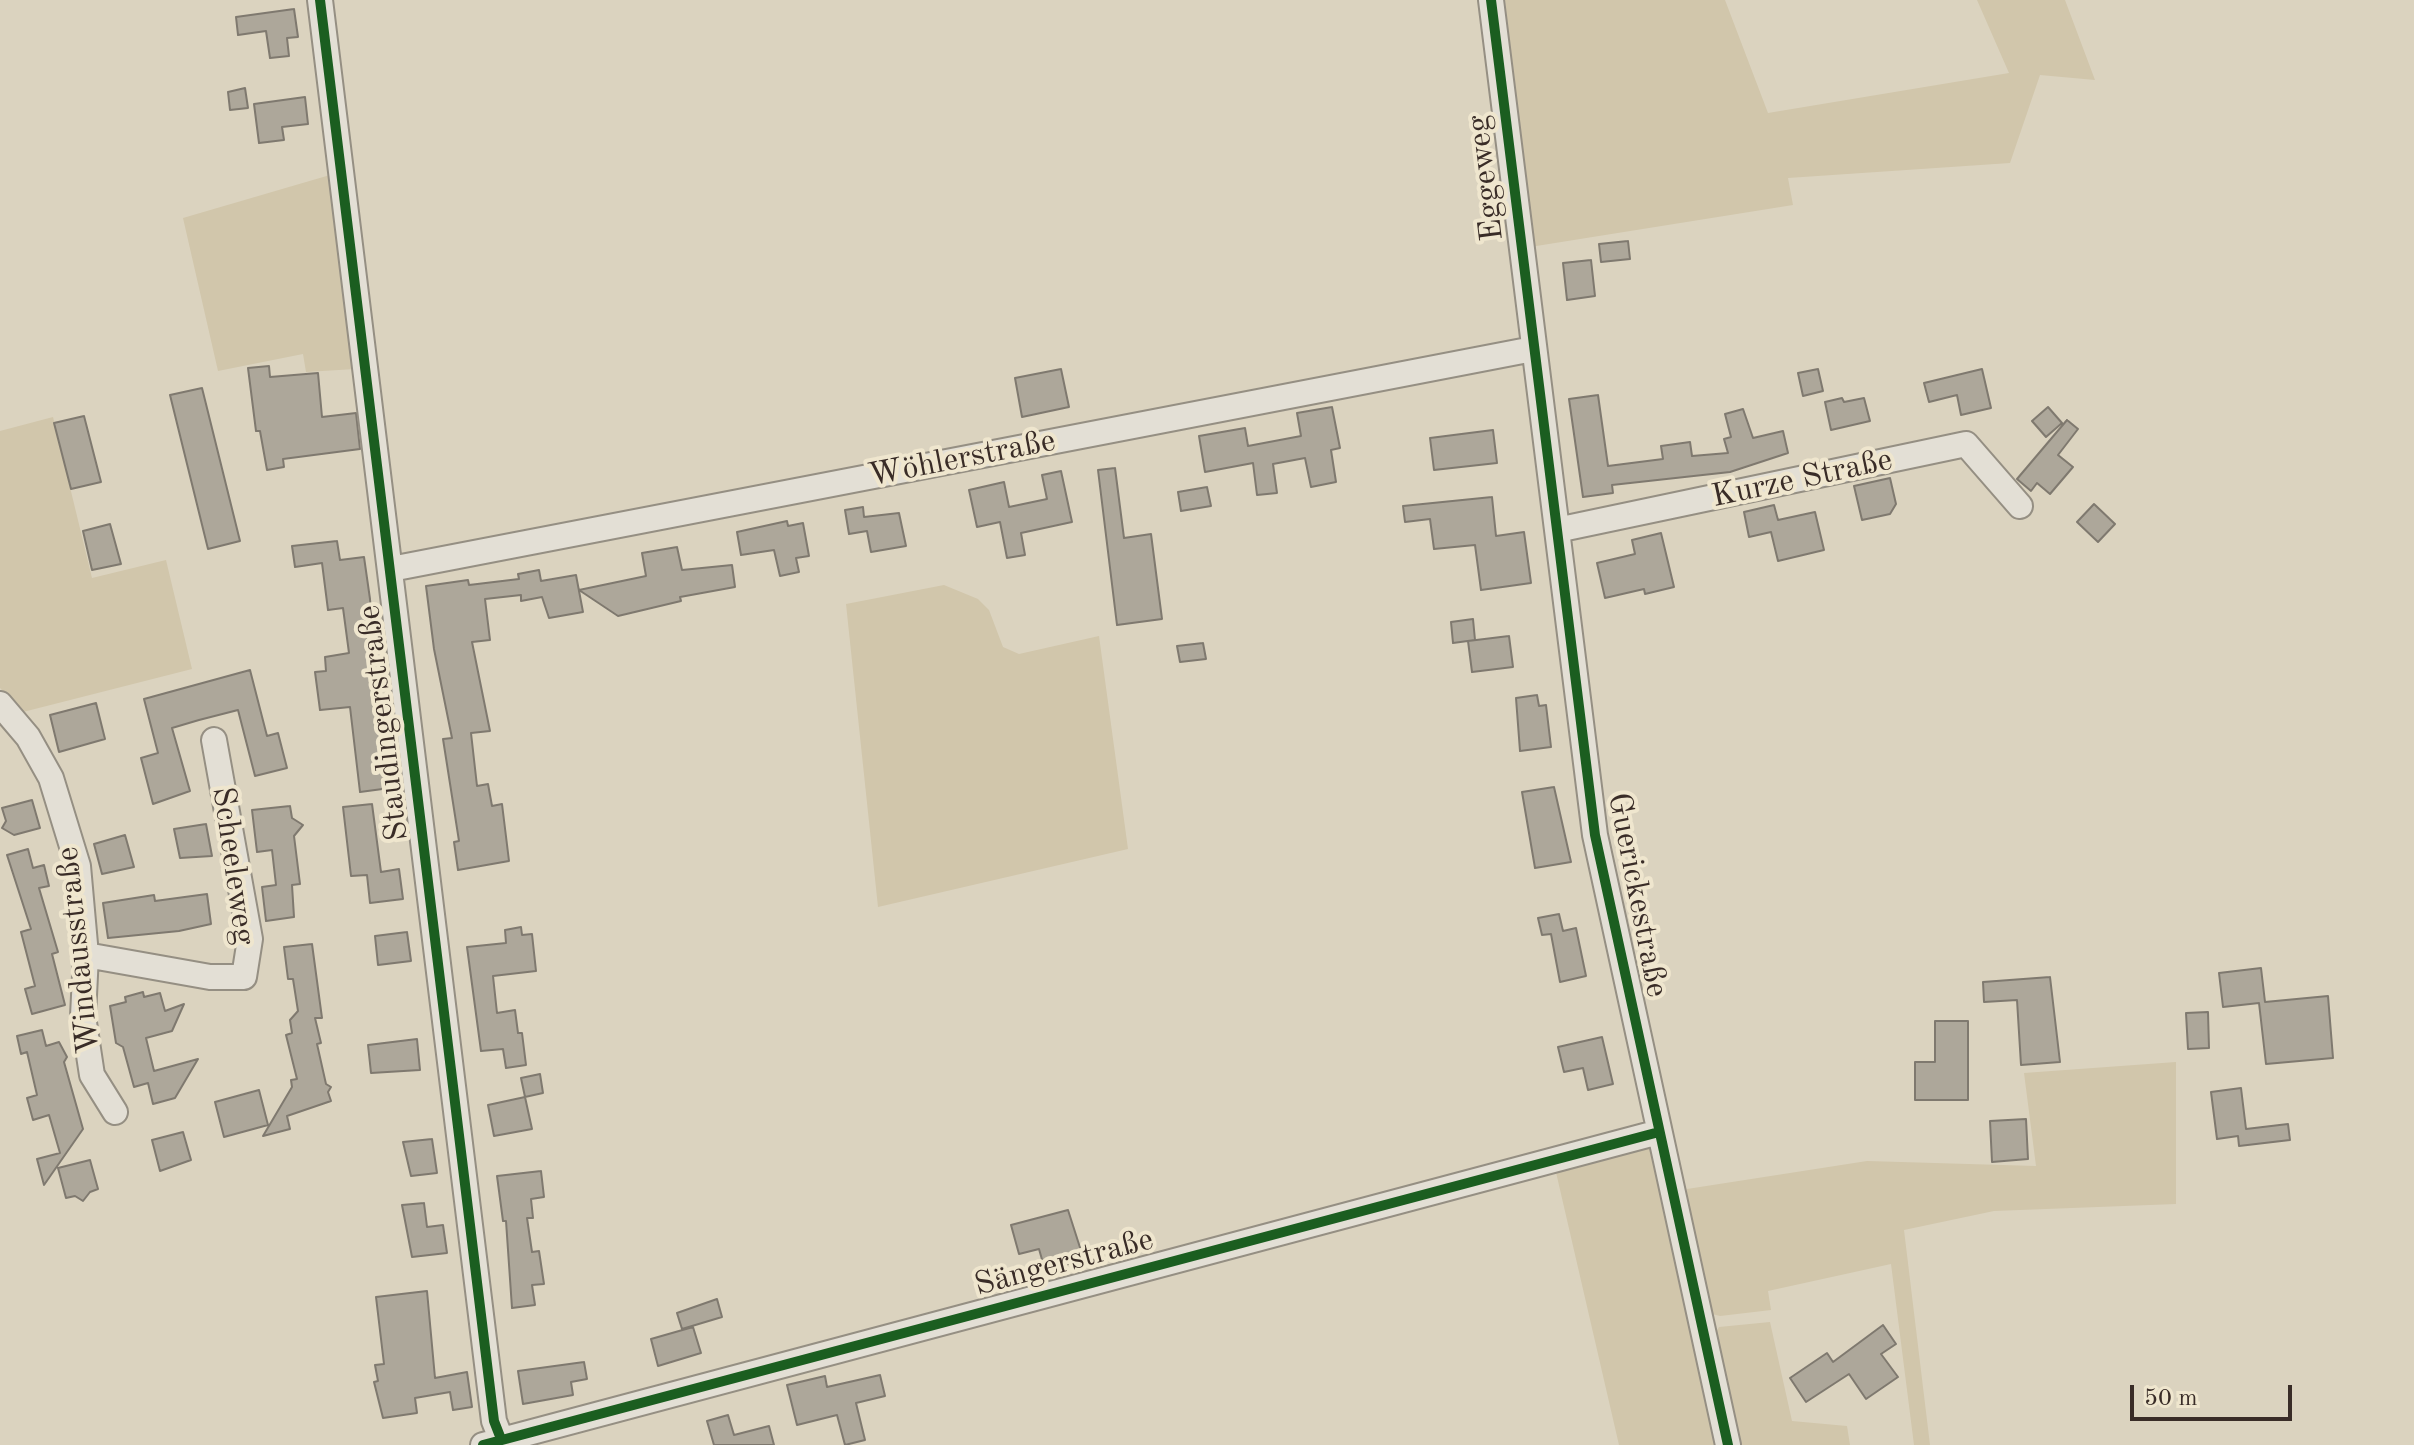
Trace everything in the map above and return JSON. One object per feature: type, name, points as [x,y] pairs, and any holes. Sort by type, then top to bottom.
[{"type":"street","name":"Staudingerstraße","points":[[320,0],[492,1405],[492,1442]]},
{"type":"street","name":"Eggeweg","points":[[1491,0],[1533,349]]},
{"type":"street","name":"Wöhlerstraße","points":[[391,569],[1533,349]]},
{"type":"street","name":"Guerickestraße","points":[[1533,349],[1595,835],[1728,1445]]},
{"type":"street","name":"Kurze Straße","points":[[1557,530],[1966,444],[2020,506]]},
{"type":"street","name":"Windausstraße","points":[[0,704],[28,737],[51,778],[78,866],[86,955],[83,1016],[92,1075],[115,1112]]},
{"type":"street","name":"Scheeleweg","points":[[86,955],[210,977],[244,977],[250,939],[214,740]]},
{"type":"street","name":"Sängerstraße","points":[[492,1442],[1659,1132]]},
{"type":"shaded area","points":[[1505,0],[1725,0],[1768,113],[2009,73],[1977,0],[2065,0],[2095,80],[2040,75],[2010,163],[1788,178],[1793,205],[1530,247]]},
{"type":"shaded area","points":[[330,175],[355,369],[306,372],[303,354],[218,371],[183,218]]},
{"type":"shaded area","points":[[53,417],[92,578],[166,560],[192,669],[23,712],[0,688],[0,431]]},
{"type":"shaded area","points":[[944,585],[978,599],[989,610],[1003,647],[1019,654],[1099,636],[1128,849],[878,907],[846,604]]},
{"type":"shaded area","points":[[2176,1062],[2176,1204],[1994,1211],[1904,1230],[1930,1445],[1914,1445],[1891,1264],[1768,1291],[1771,1310],[1720,1316],[1708,1313],[1686,1206],[1687,1189],[1867,1161],[2036,1166],[2024,1073]]},
{"type":"shaded area","points":[[1651,1145],[1725,1445],[1619,1445],[1555,1168]]},
{"type":"shaded area","points":[[1770,1322],[1792,1421],[1847,1426],[1850,1445],[1738,1445],[1714,1336],[1719,1327]]},
{"type":"building","points":[[294,9],[298,37],[287,38],[289,56],[270,58],[266,31],[238,35],[236,17]]},
{"type":"building","points":[[245,88],[248,108],[230,110],[228,92]]},
{"type":"building","points":[[305,97],[308,124],[282,127],[284,140],[259,143],[254,104]]},
{"type":"building","points":[[1628,241],[1630,259],[1601,262],[1599,244]]},
{"type":"building","points":[[1591,260],[1595,296],[1567,300],[1563,263]]},
{"type":"building","points":[[269,366],[270,377],[318,373],[322,417],[356,413],[360,449],[283,459],[284,467],[267,470],[260,431],[256,431],[248,368]]},
{"type":"building","points":[[1061,369],[1069,407],[1022,417],[1015,378]]},
{"type":"building","points":[[1818,369],[1823,391],[1803,396],[1798,373]]},
{"type":"building","points":[[1982,369],[1991,408],[1961,415],[1957,395],[1929,402],[1924,383]]},
{"type":"building","points":[[202,388],[240,541],[208,549],[170,395]]},
{"type":"building","points":[[1598,395],[1608,466],[1663,459],[1661,446],[1690,442],[1692,456],[1728,453],[1724,439],[1731,437],[1725,414],[1743,409],[1753,438],[1783,431],[1788,453],[1730,472],[1612,485],[1613,493],[1583,497],[1569,399]]},
{"type":"building","points":[[1842,398],[1844,402],[1864,398],[1870,421],[1831,430],[1825,402]]},
{"type":"building","points":[[1332,407],[1340,448],[1331,450],[1336,482],[1311,487],[1305,458],[1273,464],[1277,493],[1257,495],[1253,463],[1205,472],[1199,436],[1245,428],[1248,446],[1301,436],[1297,413]]},
{"type":"building","points":[[2048,407],[2062,423],[2046,437],[2032,421]]},
{"type":"building","points":[[84,416],[101,482],[71,489],[54,423]]},
{"type":"building","points":[[2067,420],[2078,429],[2058,455],[2073,467],[2050,494],[2037,483],[2031,491],[2017,479]]},
{"type":"building","points":[[1493,430],[1497,463],[1434,470],[1430,438]]},
{"type":"building","points":[[1115,468],[1124,538],[1151,534],[1162,619],[1117,625],[1098,470]]},
{"type":"building","points":[[1061,471],[1072,522],[1021,533],[1025,555],[1007,558],[1000,522],[977,527],[969,490],[1004,482],[1009,507],[1047,499],[1042,475]]},
{"type":"building","points":[[1890,478],[1896,504],[1890,514],[1862,520],[1854,486]]},
{"type":"building","points":[[1207,487],[1211,506],[1181,511],[1178,492]]},
{"type":"building","points":[[1492,497],[1496,536],[1524,532],[1531,583],[1481,590],[1475,545],[1434,549],[1430,519],[1405,522],[1403,506]]},
{"type":"building","points":[[2094,504],[2115,524],[2098,542],[2077,522]]},
{"type":"building","points":[[1774,505],[1778,520],[1815,512],[1824,550],[1778,561],[1771,532],[1749,537],[1744,512]]},
{"type":"building","points":[[863,507],[864,517],[899,513],[906,546],[871,552],[867,531],[849,534],[845,510]]},
{"type":"building","points":[[787,521],[788,526],[803,523],[809,556],[796,558],[799,572],[780,576],[774,550],[741,555],[737,532]]},
{"type":"building","points":[[110,524],[121,564],[92,570],[83,531]]},
{"type":"building","points":[[1661,533],[1674,587],[1645,594],[1644,589],[1605,598],[1597,563],[1635,554],[1632,540]]},
{"type":"building","points":[[337,541],[340,560],[364,557],[371,612],[364,613],[368,650],[376,703],[379,703],[390,788],[360,792],[350,707],[320,710],[315,672],[326,671],[325,657],[349,653],[343,608],[328,610],[322,563],[295,567],[292,546]]},
{"type":"building","points":[[677,547],[682,570],[732,565],[735,587],[680,597],[681,601],[618,616],[579,590],[646,576],[642,553]]},
{"type":"building","points":[[539,570],[541,581],[576,575],[583,612],[549,618],[542,597],[521,601],[521,595],[485,599],[490,640],[472,642],[490,731],[471,733],[477,786],[488,784],[492,806],[502,804],[509,861],[458,870],[454,842],[459,841],[443,739],[452,738],[434,649],[426,586],[468,580],[469,585],[519,579],[518,574]]},
{"type":"building","points":[[1473,619],[1475,640],[1453,643],[1451,622]]},
{"type":"building","points":[[1509,636],[1513,667],[1472,672],[1468,641]]},
{"type":"building","points":[[1203,643],[1206,659],[1180,662],[1177,646]]},
{"type":"building","points":[[250,670],[267,736],[278,733],[287,768],[255,776],[238,710],[199,720],[172,728],[190,791],[153,804],[141,758],[158,753],[144,699]]},
{"type":"building","points":[[1537,695],[1539,706],[1546,705],[1551,747],[1520,751],[1516,698]]},
{"type":"building","points":[[96,703],[105,739],[59,752],[50,715]]},
{"type":"building","points":[[1554,787],[1571,862],[1535,868],[1522,792]]},
{"type":"building","points":[[32,800],[40,828],[14,835],[2,828],[6,821],[2,808]]},
{"type":"building","points":[[372,804],[381,872],[399,869],[403,899],[370,903],[367,875],[351,876],[343,807]]},
{"type":"building","points":[[290,806],[292,818],[303,825],[294,836],[300,884],[292,885],[294,917],[266,921],[262,887],[276,885],[272,850],[257,852],[252,810]]},
{"type":"building","points":[[206,824],[212,856],[180,858],[174,829]]},
{"type":"building","points":[[125,835],[134,867],[102,874],[94,844]]},
{"type":"building","points":[[28,849],[33,868],[44,865],[49,886],[39,888],[58,952],[52,954],[65,1005],[32,1014],[25,989],[35,986],[21,932],[31,929],[7,855]]},
{"type":"building","points":[[207,894],[211,924],[179,931],[108,938],[103,903],[154,895],[155,901]]},
{"type":"building","points":[[1559,914],[1563,931],[1576,928],[1586,976],[1560,982],[1551,934],[1542,935],[1538,918]]},
{"type":"building","points":[[521,927],[522,935],[532,934],[536,971],[493,976],[497,1013],[515,1010],[518,1033],[522,1033],[526,1065],[506,1068],[503,1049],[481,1051],[467,947],[506,943],[505,930]]},
{"type":"building","points":[[407,932],[411,961],[378,965],[375,936]]},
{"type":"building","points":[[312,944],[322,1018],[315,1018],[321,1043],[317,1044],[326,1084],[331,1087],[328,1092],[331,1101],[287,1116],[290,1129],[263,1136],[292,1087],[291,1080],[297,1079],[286,1035],[292,1033],[290,1020],[298,1011],[293,979],[288,979],[284,947]]},
{"type":"building","points":[[2261,968],[2265,1002],[2328,996],[2333,1058],[2266,1064],[2259,1003],[2223,1007],[2219,973]]},
{"type":"building","points":[[2050,977],[2060,1062],[2021,1065],[2017,1000],[1984,1002],[1983,982]]},
{"type":"building","points":[[143,992],[144,997],[160,993],[165,1011],[184,1004],[172,1031],[146,1038],[154,1071],[198,1059],[175,1098],[153,1104],[148,1083],[134,1087],[123,1047],[116,1043],[110,1006],[126,1002],[125,997]]},
{"type":"building","points":[[2208,1012],[2209,1048],[2188,1049],[2186,1013]]},
{"type":"building","points":[[1935,1021],[1968,1021],[1968,1100],[1915,1100],[1915,1062],[1935,1062]]},
{"type":"building","points":[[42,1030],[46,1046],[59,1042],[67,1057],[64,1062],[83,1129],[44,1185],[37,1159],[60,1153],[49,1115],[33,1120],[27,1098],[37,1095],[27,1052],[21,1054],[17,1036]]},
{"type":"building","points":[[1602,1037],[1613,1084],[1588,1090],[1583,1068],[1564,1072],[1558,1047]]},
{"type":"building","points":[[417,1039],[420,1070],[371,1073],[368,1045]]},
{"type":"building","points":[[540,1074],[543,1093],[525,1097],[521,1078]]},
{"type":"building","points":[[2241,1088],[2246,1129],[2288,1124],[2290,1140],[2239,1146],[2238,1136],[2217,1139],[2211,1092]]},
{"type":"building","points":[[259,1090],[268,1125],[224,1137],[215,1102]]},
{"type":"building","points":[[525,1097],[532,1129],[494,1136],[488,1105]]},
{"type":"building","points":[[2026,1119],[2028,1159],[1992,1162],[1990,1121]]},
{"type":"building","points":[[183,1132],[191,1160],[160,1171],[152,1140]]},
{"type":"building","points":[[432,1139],[437,1173],[411,1176],[403,1142]]},
{"type":"building","points":[[90,1160],[98,1189],[90,1192],[83,1201],[75,1196],[66,1198],[58,1168]]},
{"type":"building","points":[[541,1171],[544,1197],[531,1199],[533,1218],[527,1218],[532,1252],[539,1251],[544,1284],[532,1285],[535,1305],[512,1308],[506,1221],[503,1221],[497,1176]]},
{"type":"building","points":[[424,1203],[427,1227],[443,1225],[447,1253],[412,1257],[402,1205]]},
{"type":"building","points":[[1068,1210],[1084,1260],[1045,1270],[1039,1249],[1019,1254],[1011,1225]]},
{"type":"building","points":[[427,1291],[435,1378],[467,1372],[472,1407],[453,1410],[450,1392],[415,1398],[417,1413],[383,1418],[374,1382],[378,1381],[375,1365],[384,1364],[376,1297]]},
{"type":"building","points":[[717,1299],[722,1317],[682,1329],[677,1313]]},
{"type":"building","points":[[1883,1325],[1896,1344],[1881,1354],[1898,1377],[1866,1399],[1849,1374],[1806,1402],[1790,1378],[1827,1353],[1833,1362]]},
{"type":"building","points":[[693,1327],[701,1353],[658,1366],[651,1339]]},
{"type":"building","points":[[584,1362],[587,1379],[571,1382],[573,1395],[523,1404],[518,1371]]},
{"type":"building","points":[[880,1375],[885,1396],[856,1403],[865,1440],[845,1445],[837,1415],[797,1425],[787,1385],[825,1376],[827,1387]]},
{"type":"building","points":[[728,1415],[734,1435],[769,1426],[774,1445],[714,1445],[707,1421]]},
{"type":"cycle path","points":[[320,0],[494,1421],[501,1439]]},
{"type":"cycle path","points":[[1491,0],[1595,835],[1728,1445]]},
{"type":"cycle path","points":[[483,1445],[1659,1132]]}]
